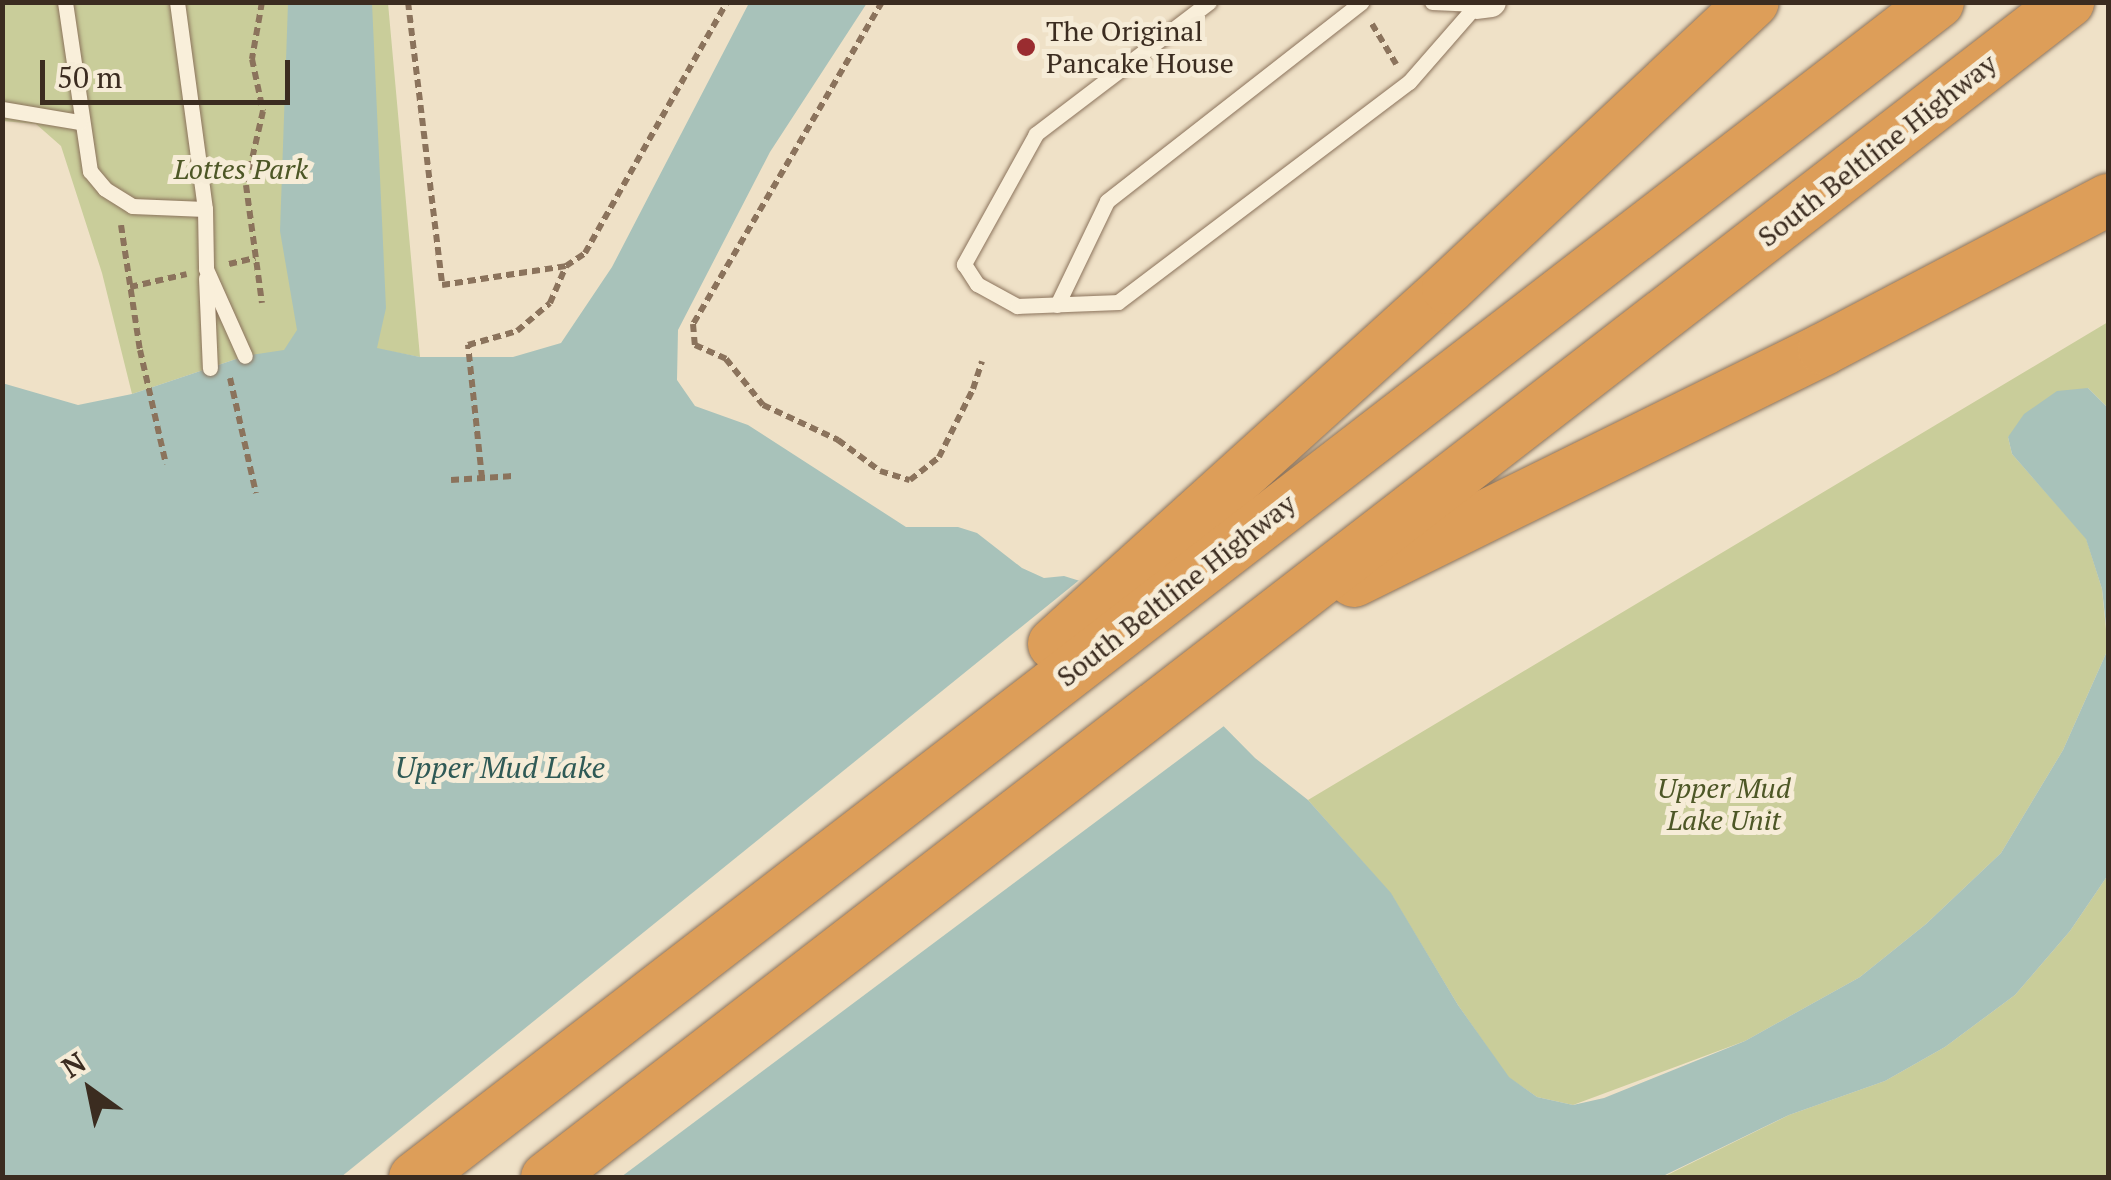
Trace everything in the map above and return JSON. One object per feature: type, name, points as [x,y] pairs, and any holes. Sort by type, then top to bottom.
[{"type":"highway","points":[[415,1178],[679,973],[1175,566],[1753,2]]},
{"type":"highway","name":"South Beltline Highway","points":[[1175,566],[1594,264],[1938,2]]},
{"type":"highway","name":"South Beltline Highway","points":[[547,1178],[2068,2]]},
{"type":"highway","points":[[1250,635],[1472,526],[2108,200]]},
{"type":"lane","points":[[66,2],[80,122],[90,171],[105,189],[132,206],[205,209]]},
{"type":"lane","points":[[177,2],[205,209],[210,368]]},
{"type":"lane","points":[[1209,2],[1036,134],[964,264],[977,284],[1017,306],[1118,302],[1409,82],[1484,4]]},
{"type":"lane","points":[[1432,2],[1484,4]]},
{"type":"lane","points":[[1058,305],[1107,201],[1358,3]]},
{"type":"lane","points":[[2,109],[80,122]]},
{"type":"lane","points":[[206,269],[245,356]]},
{"type":"path","points":[[262,2],[252,59],[263,111],[246,185],[262,302]]},
{"type":"path","points":[[408,2],[442,285],[566,266],[586,253],[727,2]]},
{"type":"path","points":[[882,2],[692,324],[695,345],[726,360],[763,406],[838,440],[880,471],[910,480],[939,458],[973,390],[982,361]]},
{"type":"path","points":[[482,478],[468,345],[517,331],[550,303],[566,266]]},
{"type":"path","points":[[140,350],[166,464]]},
{"type":"path","points":[[452,480],[513,476]]},
{"type":"green space","name":"Lottes Park","points":[[3,3],[388,3],[420,357],[377,349],[245,356],[132,394],[102,273],[61,146],[36,124],[3,121]]},
{"type":"green space","name":"Upper Mud Lake Unit","points":[[2108,322],[2108,408],[2088,388],[2008,437],[2012,454],[2086,538],[2102,589],[2108,649],[2063,750],[2001,853],[1926,924],[1860,977],[1745,1041],[1573,1105],[1537,1097],[1508,1077],[1458,1005],[1391,894],[1308,800]]},
{"type":"green space","points":[[2108,875],[2108,1177],[1661,1178],[1789,1115],[1885,1081],[1945,1047],[2015,995],[2070,931]]},
{"type":"water","name":"Upper Mud Lake","points":[[288,3],[372,3],[386,308],[377,348],[420,357],[513,357],[561,343],[612,267],[749,3],[867,3],[770,152],[678,330],[677,380],[695,406],[748,425],[906,527],[958,527],[977,533],[1022,568],[1044,578],[1064,576],[1080,581],[1255,758],[1308,800],[1391,893],[1458,1005],[1509,1077],[1537,1097],[1573,1105],[1604,1098],[1745,1041],[1860,977],[1926,924],[2001,853],[2063,750],[2108,649],[2108,875],[2070,931],[2015,995],[1945,1047],[1885,1081],[1789,1115],[1661,1177],[3,1177],[2,383],[78,405],[132,394],[245,356],[284,350],[297,330],[280,231]]},
{"type":"water","points":[[2088,388],[2108,408],[2108,643],[2102,589],[2086,539],[2012,454],[2008,437],[2024,414],[2057,391]]},
{"type":"pier","points":[[1083,577],[1228,723],[621,1177],[341,1177]]},
{"type":"place","name":"The Original Pancake House","points":[[1026,47]]}]
